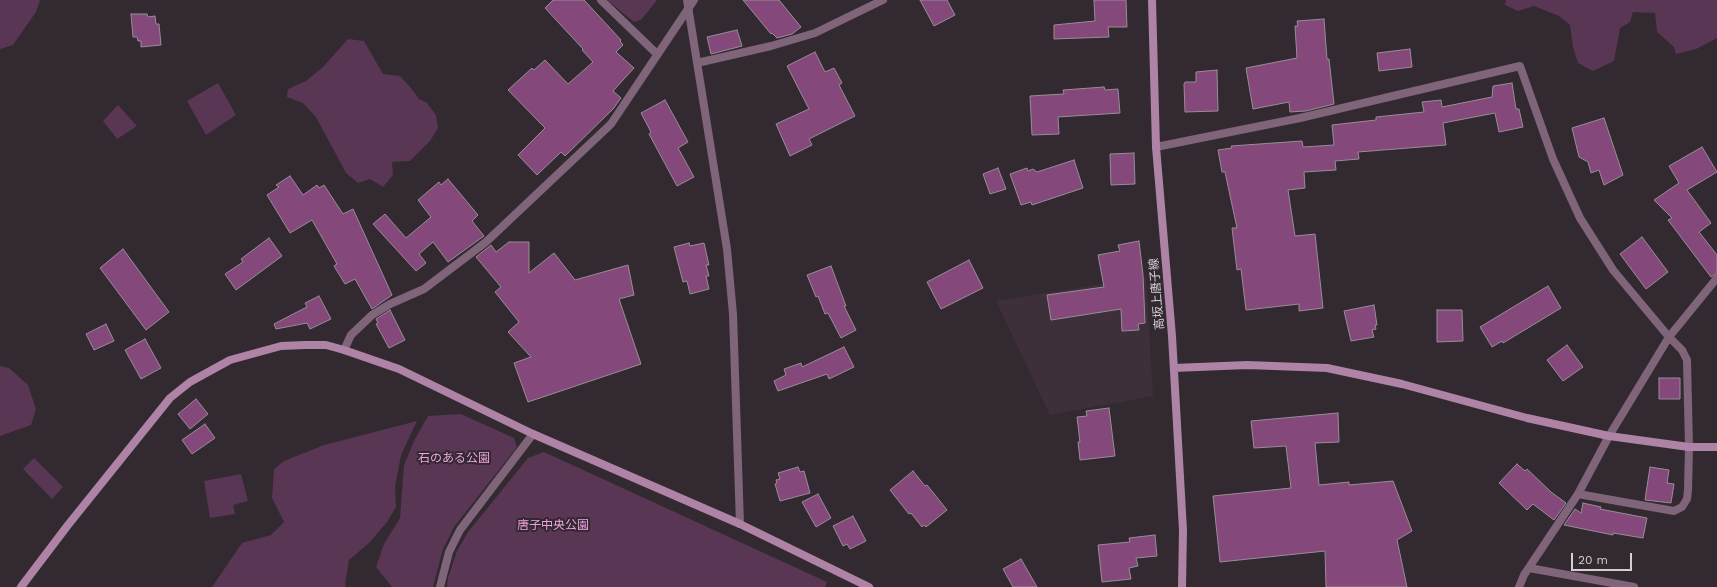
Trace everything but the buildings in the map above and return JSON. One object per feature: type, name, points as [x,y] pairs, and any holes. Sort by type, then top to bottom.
[{"type":"street","points":[[601,0],[657,54]]},
{"type":"street","points":[[687,0],[726,249],[733,314],[740,524]]},
{"type":"street","points":[[344,350],[351,335],[372,315],[390,304],[424,289],[486,242],[611,124],[694,0]]},
{"type":"street","points":[[697,63],[771,46],[815,33],[883,0]]},
{"type":"street","name":"高坂上唐子線","points":[[1152,0],[1156,147],[1174,368],[1183,530],[1182,587]]},
{"type":"street","points":[[1156,147],[1300,118],[1520,66],[1553,159],[1580,218],[1613,270],[1669,337],[1682,350],[1687,360],[1689,447],[1688,490],[1687,499],[1682,507],[1674,511],[1578,494]]},
{"type":"street","points":[[1519,587],[1578,494],[1609,436],[1669,337],[1717,278]]},
{"type":"street","points":[[21,587],[154,416],[170,398],[190,382],[230,360],[281,346],[326,345],[399,369],[533,434],[740,524],[869,587]]},
{"type":"street","points":[[1174,368],[1247,365],[1327,368],[1408,386],[1527,418],[1609,436],[1689,447],[1717,447]]},
{"type":"street","points":[[440,587],[448,552],[460,530],[533,434]]},
{"type":"street","points":[[1530,568],[1634,587]]},
{"type":"shaded area","points":[[1146,277],[1153,396],[1050,415],[996,301]]},
{"type":"green space","points":[[0,0],[40,0],[36,12],[13,45],[0,49]]},
{"type":"green space","points":[[607,0],[657,0],[641,20],[634,22]]},
{"type":"green space","points":[[1506,0],[1717,0],[1717,38],[1696,49],[1676,54],[1674,47],[1657,32],[1655,13],[1633,12],[1630,22],[1620,28],[1614,61],[1593,71],[1578,63],[1573,47],[1570,25],[1559,16],[1534,6],[1518,11],[1505,5]]},
{"type":"green space","points":[[348,39],[364,41],[383,74],[400,76],[419,99],[427,103],[436,115],[438,128],[430,141],[410,161],[392,162],[393,175],[383,187],[370,179],[358,183],[346,173],[316,117],[303,103],[287,97],[288,89],[306,81],[323,67]]},
{"type":"green space","points":[[218,83],[236,115],[206,135],[187,101]]},
{"type":"green space","points":[[118,105],[137,126],[117,139],[103,121]]},
{"type":"green space","points":[[0,366],[9,368],[28,385],[36,409],[31,425],[0,436]]},
{"type":"green space","name":"石のある公園","points":[[461,414],[514,438],[517,447],[454,527],[443,549],[433,587],[392,587],[376,567],[384,544],[400,518],[404,465],[414,441],[428,416]]},
{"type":"green space","points":[[417,421],[401,455],[395,487],[396,507],[387,522],[369,543],[349,560],[345,585],[346,587],[212,587],[242,543],[271,535],[284,522],[272,498],[274,469],[284,461],[324,445]]},
{"type":"green space","name":"唐子中央公園","points":[[544,452],[827,582],[825,587],[447,587],[448,578],[457,551],[468,532],[528,458]]},
{"type":"green space","points":[[34,458],[63,487],[52,499],[23,469]]},
{"type":"green space","points":[[241,474],[248,501],[233,505],[235,514],[210,518],[204,481]]}]
